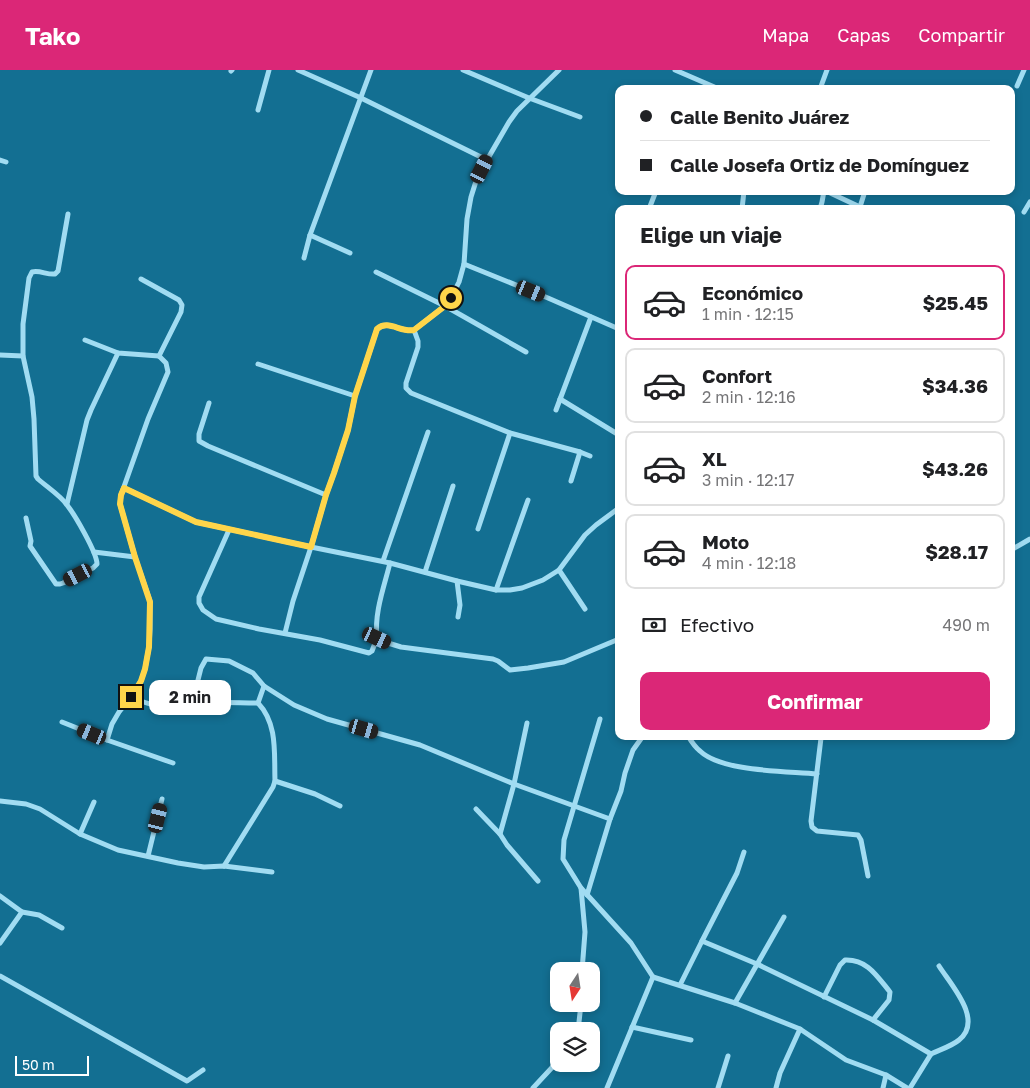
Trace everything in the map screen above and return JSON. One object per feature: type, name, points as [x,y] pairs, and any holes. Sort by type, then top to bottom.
[{"type":"street","points":[[258,110],[269,70]]},
{"type":"street","points":[[298,70],[361,98],[487,160]]},
{"type":"street","points":[[304,258],[310,235],[371,70]]},
{"type":"street","points":[[463,70],[580,117]]},
{"type":"street","points":[[285,633],[293,601],[348,430],[355,396],[377,329],[381,325],[388,325],[408,331],[414,330],[445,306],[451,298],[459,282],[464,264],[467,219],[477,178],[508,122],[529,98],[559,70]]},
{"type":"street","points":[[676,70],[710,85]]},
{"type":"street","points":[[821,85],[827,70]]},
{"type":"street","points":[[1017,86],[1024,70]]},
{"type":"street","points":[[0,160],[6,162]]},
{"type":"street","points":[[834,195],[855,205]]},
{"type":"street","points":[[1024,212],[1030,202]]},
{"type":"street","points":[[26,518],[31,541],[30,546],[56,584],[63,583],[93,568],[97,564],[94,552],[67,504],[36,476],[32,397],[23,356],[23,324],[29,278],[32,272],[36,271],[51,275],[58,271],[68,214]]},
{"type":"street","points":[[310,235],[350,253]]},
{"type":"street","points":[[464,264],[615,327]]},
{"type":"street","points":[[376,272],[445,306],[526,352]]},
{"type":"street","points":[[141,279],[179,300],[182,305],[181,312],[159,356]]},
{"type":"street","points":[[556,410],[591,317]]},
{"type":"street","points":[[414,330],[418,347],[406,383],[406,388],[411,393],[510,433],[590,456]]},
{"type":"street","points":[[85,340],[118,353],[159,356],[166,363],[168,372],[148,419],[121,495],[120,504],[150,602],[149,647],[141,681],[112,724],[107,740]]},
{"type":"street","points":[[67,504],[89,415],[118,353]]},
{"type":"street","points":[[0,355],[23,356]]},
{"type":"street","points":[[258,364],[355,396]]},
{"type":"street","points":[[560,399],[615,433]]},
{"type":"street","points":[[209,403],[199,434],[199,442],[326,495]]},
{"type":"street","points":[[383,561],[428,432]]},
{"type":"street","points":[[478,529],[510,433]]},
{"type":"street","points":[[571,481],[580,452]]},
{"type":"street","points":[[425,572],[454,486]]},
{"type":"street","points":[[124,488],[196,522],[383,561],[496,590],[522,588],[543,580],[559,570],[585,535],[615,511]]},
{"type":"street","points":[[496,590],[528,500]]},
{"type":"street","points":[[229,530],[199,596],[199,604],[203,610],[216,619],[320,640],[369,653],[372,651],[377,638],[377,618],[380,600],[390,563]]},
{"type":"street","points":[[1015,548],[1030,539]]},
{"type":"street","points":[[94,552],[135,557]]},
{"type":"street","points":[[559,570],[585,609]]},
{"type":"street","points":[[457,581],[460,606],[458,617]]},
{"type":"street","points":[[377,638],[401,647],[492,659],[510,670],[564,662],[615,641]]},
{"type":"street","points":[[192,704],[201,668],[206,659],[229,661],[253,672],[264,686],[294,705],[327,719],[420,745],[514,784],[610,819]]},
{"type":"street","points":[[258,703],[264,686]]},
{"type":"street","points":[[131,697],[139,701],[169,708],[192,704],[258,703],[266,711],[273,735],[275,781],[224,866]]},
{"type":"street","points":[[600,719],[564,840],[563,858],[580,888],[630,943],[653,977],[735,1003],[800,1030],[846,1060],[886,1075],[908,1088],[931,1054],[959,1040],[967,1031],[968,1019],[965,1006],[939,966]]},
{"type":"street","points":[[62,722],[173,763]]},
{"type":"street","points":[[500,834],[514,784],[527,723]]},
{"type":"street","points":[[587,895],[610,819],[619,798],[624,773],[633,750],[640,740]]},
{"type":"street","points":[[691,740],[700,752],[724,764],[742,768],[817,774]]},
{"type":"street","points":[[821,740],[811,821],[812,827],[817,831],[858,835],[861,840],[868,876]]},
{"type":"street","points":[[275,781],[315,794],[340,806]]},
{"type":"street","points":[[148,856],[162,799]]},
{"type":"street","points":[[0,800],[32,806],[80,834],[118,850],[204,867],[224,866],[272,872]]},
{"type":"street","points":[[80,834],[94,802]]},
{"type":"street","points":[[476,809],[500,834],[538,881]]},
{"type":"street","points":[[680,984],[737,873],[744,852]]},
{"type":"street","points":[[580,888],[585,932],[583,962]]},
{"type":"street","points":[[0,896],[22,912],[39,915],[62,928]]},
{"type":"street","points":[[0,943],[22,912]]},
{"type":"street","points":[[735,1003],[784,917]]},
{"type":"street","points":[[702,941],[757,964],[873,1020],[931,1054]]},
{"type":"street","points":[[824,997],[840,965],[845,960],[853,959],[872,969],[890,992],[890,1000],[873,1020]]},
{"type":"street","points":[[0,976],[187,1081],[203,1070]]},
{"type":"street","points":[[607,1088],[653,977]]},
{"type":"street","points":[[632,1027],[691,1040]]},
{"type":"street","points":[[776,1088],[780,1073],[800,1030]]},
{"type":"street","points":[[718,1088],[728,1056]]},
{"type":"street","points":[[533,1088],[550,1070]]},
{"type":"street","points":[[883,1088],[886,1075]]},
{"type":"route","points":[[131,697],[141,681],[145,669],[149,647],[150,602],[120,504],[124,488],[196,522],[311,547],[348,430],[355,396],[377,329],[381,325],[388,325],[408,331],[414,330],[445,306],[451,298]]}]
